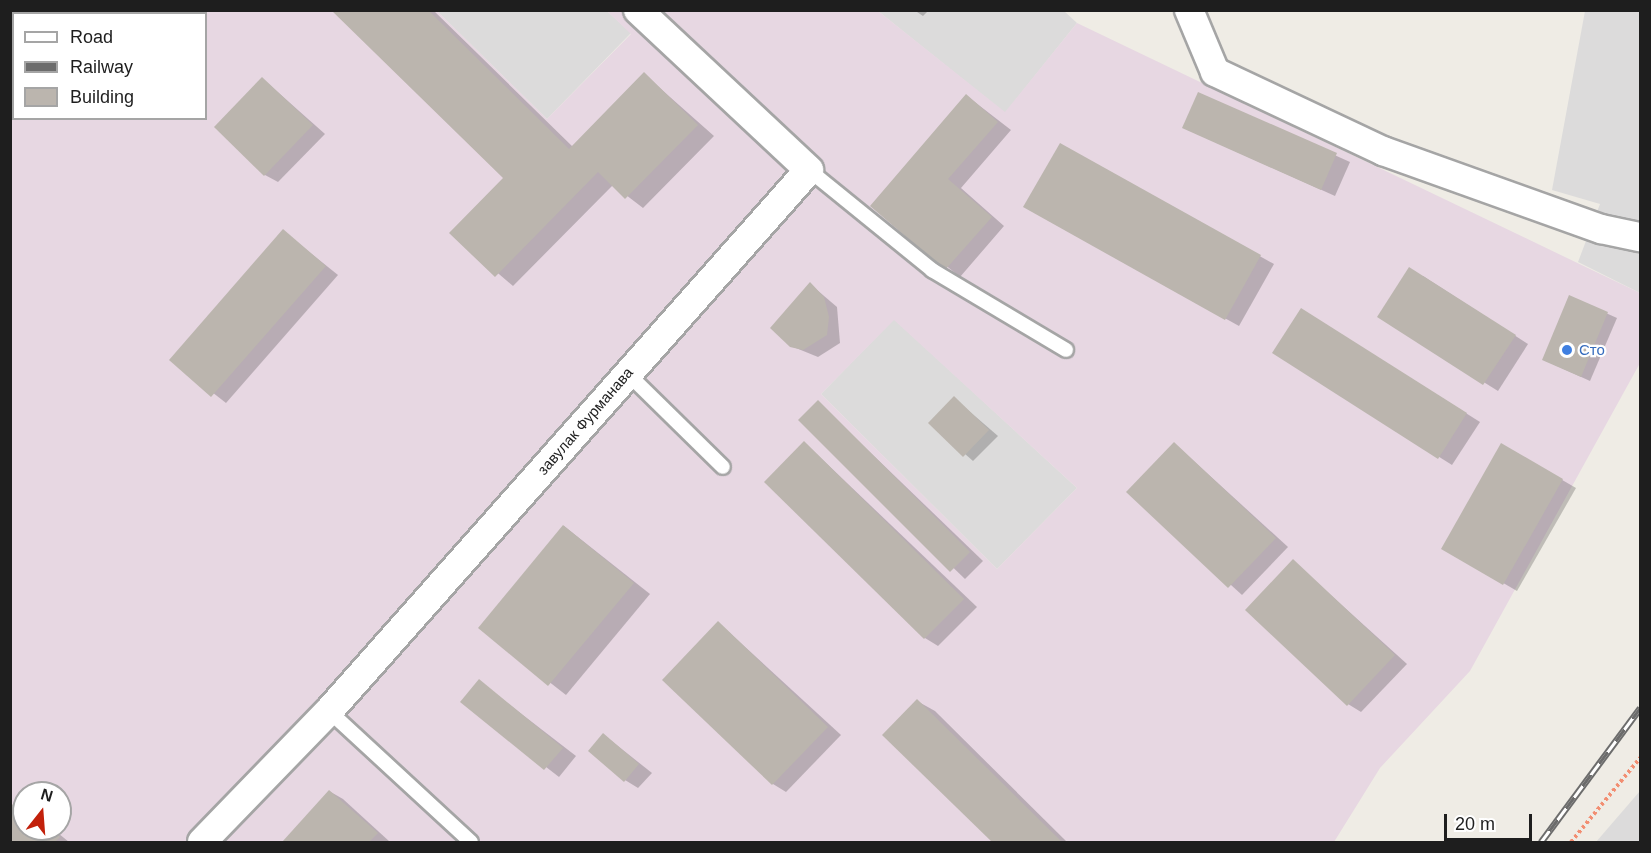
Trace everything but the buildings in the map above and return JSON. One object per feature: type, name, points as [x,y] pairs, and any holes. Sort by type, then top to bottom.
[{"type":"street","points":[[638,10],[809,170]]},
{"type":"street","points":[[1189,10],[1215,72],[1383,151],[1601,229],[1641,237]]},
{"type":"street","name":"завулак Фурманава","points":[[202,843],[329,711],[809,170]]},
{"type":"lane","points":[[809,170],[932,270],[1066,350]]},
{"type":"lane","points":[[627,373],[723,466]]},
{"type":"lane","points":[[329,711],[471,843]]},
{"type":"path","points":[[1571,843],[1641,758]]},
{"type":"shaded area","points":[[10,11],[437,11],[547,119],[631,34],[607,11],[878,11],[1005,112],[1077,23],[1640,293],[1640,363],[1470,671],[1380,768],[1334,842],[11,842]],"holes":[[[894,320],[1077,488],[997,569],[821,394]]]},
{"type":"shaded area","points":[[437,11],[607,11],[631,33],[547,119]]},
{"type":"shaded area","points":[[878,11],[1064,11],[1077,23],[1005,113]]},
{"type":"shaded area","points":[[1585,11],[1640,11],[1640,293],[1578,262],[1600,204],[1552,190]]},
{"type":"shaded area","points":[[894,319],[1077,488],[997,569],[821,394]]},
{"type":"shaded area","points":[[1640,791],[1640,842],[1596,842]]},
{"type":"railway","points":[[1541,842],[1640,708]]},
{"type":"place","name":"Сто","points":[[1567,350]]}]
